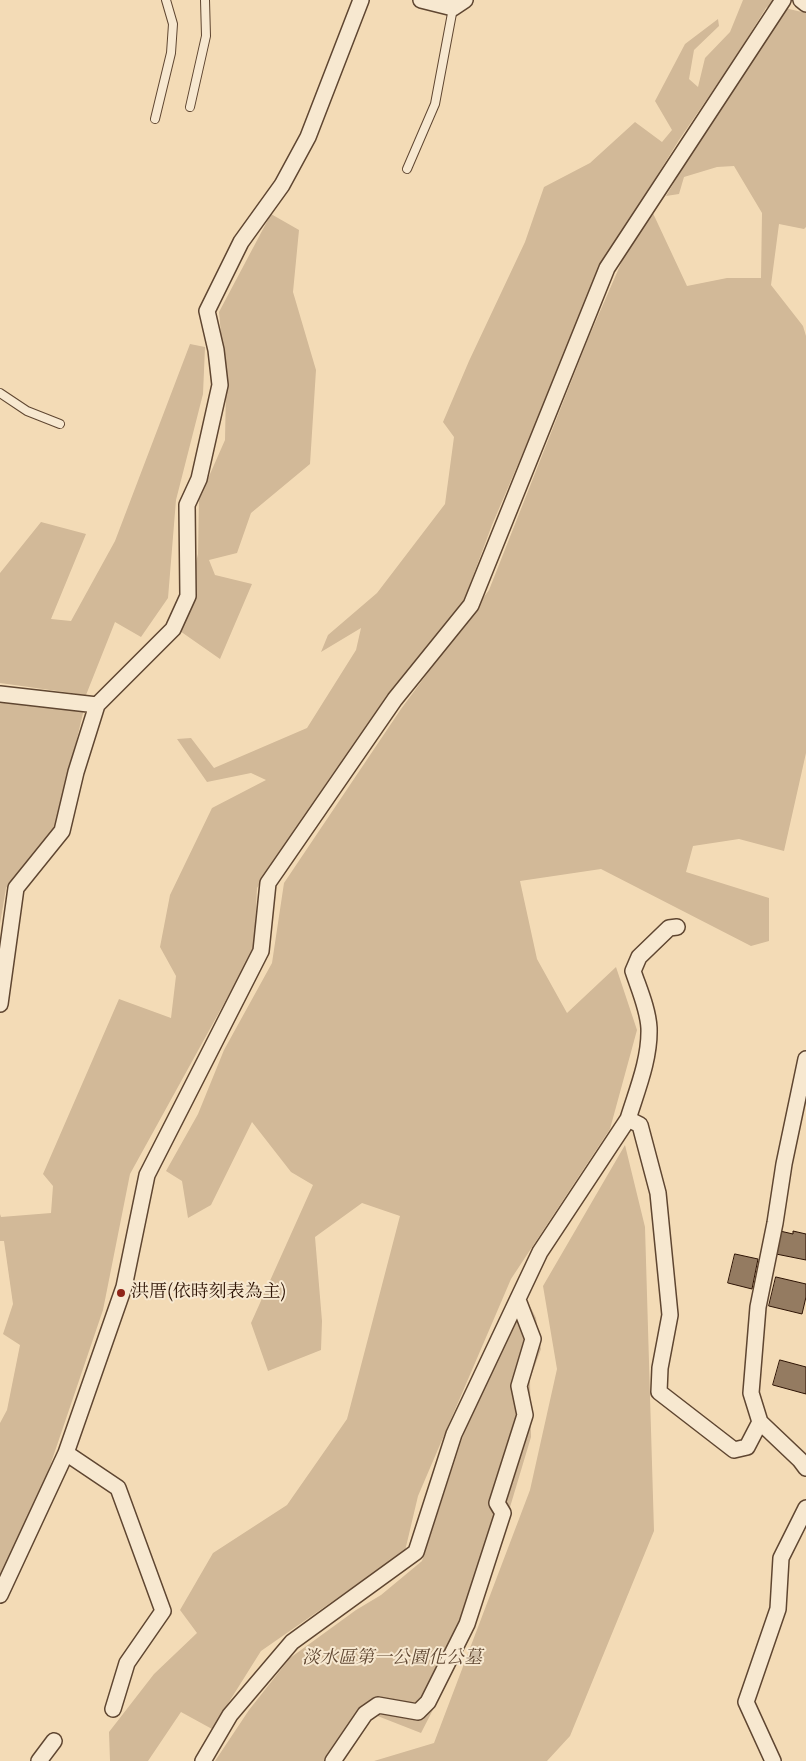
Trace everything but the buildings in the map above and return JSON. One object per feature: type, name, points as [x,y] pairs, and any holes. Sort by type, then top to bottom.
[{"type":"street","points":[[0,1004],[16,888],[62,831],[76,772],[97,705],[173,629],[188,596],[188,505],[199,479],[220,384],[216,350],[207,311],[241,242],[282,185],[308,137],[361,0]]},
{"type":"street","points":[[420,0],[459,4]]},
{"type":"street","points":[[0,1595],[66,1453],[124,1287],[147,1175],[261,951],[268,883],[396,699],[471,605],[607,268],[783,0]]},
{"type":"street","points":[[801,0],[806,4]]},
{"type":"street","points":[[0,694],[97,705]]},
{"type":"street","points":[[203,1761],[230,1715],[292,1642],[416,1552],[454,1434],[540,1252],[628,1119],[645,1062],[649,1027],[641,995],[632,971],[639,957],[669,928],[677,927]]},
{"type":"street","points":[[804,1462],[760,1422],[752,1393],[758,1307],[775,1223],[784,1164],[806,1059]]},
{"type":"street","points":[[628,1119],[640,1125],[658,1193],[670,1315],[660,1368],[659,1392],[734,1450],[747,1447],[760,1422]]},
{"type":"street","points":[[333,1761],[366,1714],[378,1706],[418,1712],[428,1702],[467,1624],[503,1513],[497,1503],[524,1416],[520,1386],[533,1339],[518,1300]]},
{"type":"street","points":[[66,1453],[118,1488],[163,1612],[127,1663],[113,1709]]},
{"type":"street","points":[[773,1761],[746,1702],[778,1609],[781,1558],[806,1508]]},
{"type":"street","points":[[39,1761],[54,1741]]},
{"type":"lane","points":[[155,119],[171,53],[173,24],[166,0]]},
{"type":"lane","points":[[190,107],[206,36],[205,0]]},
{"type":"lane","points":[[407,169],[435,104],[459,4]]},
{"type":"lane","points":[[0,393],[27,411],[60,424]]},
{"type":"green space","points":[[743,0],[777,0],[766,8],[735,58],[679,140],[601,266],[492,525],[463,603],[331,776],[257,888],[254,949],[130,1174],[103,1310],[36,1507],[0,1576],[0,1423],[7,1410],[20,1345],[3,1334],[13,1304],[4,1241],[0,1241],[0,1214],[1,1217],[51,1213],[53,1186],[43,1174],[119,999],[171,1018],[176,976],[160,947],[170,895],[212,808],[266,780],[251,773],[207,782],[177,739],[191,738],[214,768],[307,728],[356,650],[361,628],[321,652],[328,635],[377,593],[445,504],[454,437],[443,422],[469,361],[525,242],[544,187],[590,163],[635,122],[662,142],[672,130],[655,101],[685,44],[718,19],[719,26],[694,50],[689,79],[698,87],[705,58],[730,32]]},
{"type":"green space","points":[[785,8],[806,13],[806,227],[804,229],[779,224],[771,285],[803,326],[806,336],[806,753],[784,851],[739,839],[693,846],[686,872],[769,898],[769,941],[751,946],[601,869],[520,881],[537,959],[567,1013],[616,967],[637,1030],[610,1129],[511,1279],[418,1496],[405,1551],[261,1651],[212,1729],[181,1712],[148,1761],[110,1761],[109,1732],[154,1674],[197,1633],[180,1610],[213,1553],[287,1505],[347,1419],[400,1216],[362,1203],[315,1237],[322,1321],[321,1350],[268,1371],[251,1323],[313,1185],[291,1172],[252,1122],[211,1205],[188,1218],[182,1181],[166,1171],[198,1114],[224,1050],[272,963],[284,883],[401,709],[489,590],[588,339],[622,261],[651,209],[687,286],[727,278],[761,278],[762,213],[734,166],[717,167],[684,177],[679,194],[666,196],[728,92]]},
{"type":"green space","points":[[271,214],[299,230],[293,292],[316,370],[310,464],[251,513],[237,553],[209,560],[215,575],[252,584],[220,659],[180,631],[198,554],[199,499],[225,440],[226,389],[219,312]]},
{"type":"green space","points":[[190,344],[205,347],[203,394],[176,500],[168,598],[141,637],[115,622],[86,695],[0,683],[0,573],[41,522],[86,534],[51,619],[71,621],[115,541]]},
{"type":"green space","points":[[0,701],[84,709],[56,827],[6,888],[0,924]]},
{"type":"green space","points":[[625,1145],[645,1227],[654,1531],[570,1736],[547,1761],[374,1761],[434,1743],[530,1490],[557,1369],[543,1286]]},
{"type":"green space","name":"淡水區第一公園化公墓","points":[[523,1292],[536,1318],[541,1349],[530,1379],[531,1437],[472,1634],[421,1733],[375,1715],[344,1761],[215,1761],[249,1710],[290,1658],[356,1610],[381,1595],[422,1561],[463,1436],[486,1375]]},
{"type":"place","name":"洪厝(依時刻表為主)","points":[[121,1293]]}]
